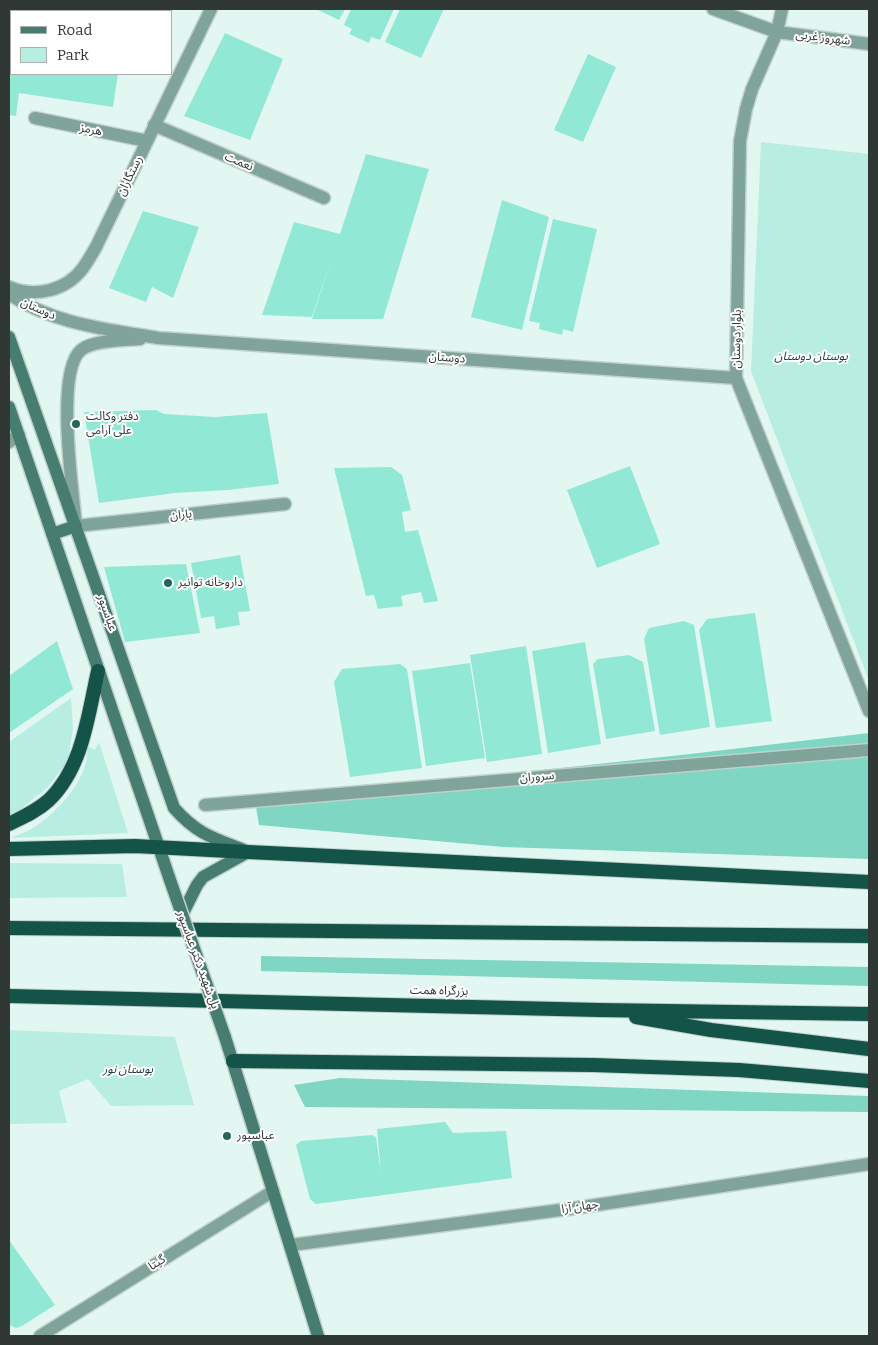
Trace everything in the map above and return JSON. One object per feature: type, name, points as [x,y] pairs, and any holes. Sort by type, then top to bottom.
[{"type":"highway","points":[[9,824],[32,813],[49,800],[70,771],[80,747],[98,671]]},
{"type":"highway","points":[[9,849],[158,846],[869,882]]},
{"type":"highway","points":[[9,928],[869,936]]},
{"type":"highway","name":"بزرگراه همت","points":[[9,996],[599,1010],[869,1014]]},
{"type":"highway","points":[[599,1010],[711,1030],[869,1049]]},
{"type":"highway","points":[[233,1062],[593,1065],[739,1070],[869,1082]]},
{"type":"main road","name":"عباسپور","points":[[9,337],[174,808],[183,819],[202,833],[248,852]]},
{"type":"main road","points":[[9,407],[14,439],[52,534],[158,846]]},
{"type":"main road","points":[[52,534],[76,526]]},
{"type":"main road","name":"پل شهید دکتر عباسپور","points":[[158,846],[233,1062]]},
{"type":"main road","points":[[182,915],[203,877],[248,852]]},
{"type":"main road","points":[[233,1062],[318,1336]]},
{"type":"street","name":"رستگاران","points":[[9,287],[25,292],[49,291],[70,281],[83,268],[96,247],[211,9]]},
{"type":"street","name":"شهروز غربی","points":[[713,9],[778,32],[869,44]]},
{"type":"street","name":"بلوار دوستان","points":[[782,9],[778,32],[752,89],[740,141],[736,378],[869,711]]},
{"type":"street","name":"هرمز","points":[[34,118],[147,141]]},
{"type":"street","name":"نعمت","points":[[154,126],[324,198]]},
{"type":"street","name":"دوستان","points":[[9,294],[30,307],[56,318],[78,324],[158,338],[736,378]]},
{"type":"street","name":"دوستان","points":[[76,526],[67,399],[70,372],[75,359],[80,350],[92,345],[158,338]]},
{"type":"street","name":"یاران","points":[[76,526],[285,504]]},
{"type":"street","name":"سروران","points":[[205,804],[869,750]]},
{"type":"street","name":"جهان آرا","points":[[291,1245],[576,1208],[869,1164]]},
{"type":"street","name":"گیتا","points":[[40,1336],[273,1191]]},
{"type":"green space","name":"بوستان دوستان","points":[[761,142],[869,154],[869,681],[751,371]]},
{"type":"green space","points":[[71,698],[73,728],[68,760],[48,787],[21,809],[9,815],[9,742]]},
{"type":"green space","points":[[869,733],[869,859],[503,847],[259,825],[255,801],[690,754]]},
{"type":"green space","points":[[99,742],[128,833],[11,838],[36,826],[52,814],[67,798],[83,771],[87,758],[87,746],[95,750]]},
{"type":"green space","points":[[9,863],[122,864],[127,897],[9,898]]},
{"type":"green space","points":[[261,956],[869,967],[869,986],[261,971]]},
{"type":"green space","name":"بوستان نور","points":[[9,1030],[175,1037],[194,1105],[111,1106],[88,1079],[59,1091],[67,1123],[9,1124]]},
{"type":"green space","points":[[340,1078],[869,1096],[869,1112],[305,1107],[294,1085]]},
{"type":"building","points":[[316,9],[345,9],[339,20]]},
{"type":"building","points":[[351,9],[394,9],[380,40],[371,37],[369,43],[349,34],[352,29],[344,25]]},
{"type":"building","points":[[400,9],[444,9],[421,58],[385,42]]},
{"type":"building","points":[[225,33],[283,59],[250,140],[184,116]]},
{"type":"building","points":[[9,34],[10,75],[118,75],[113,107],[19,93],[16,116],[9,115]]},
{"type":"building","points":[[588,54],[616,67],[583,142],[554,130]]},
{"type":"building","points":[[366,154],[429,169],[383,319],[312,319],[334,251],[312,317],[262,315],[294,222],[340,234]]},
{"type":"building","points":[[502,200],[549,217],[522,330],[471,317]]},
{"type":"building","points":[[143,211],[199,227],[173,298],[152,287],[146,302],[109,288]]},
{"type":"building","points":[[553,219],[597,229],[573,332],[563,329],[562,335],[539,329],[540,323],[529,321]]},
{"type":"building","points":[[156,410],[164,414],[215,417],[267,413],[279,484],[175,493],[99,503],[84,412]]},
{"type":"building","points":[[630,466],[660,544],[597,568],[567,490]]},
{"type":"building","points":[[391,467],[402,475],[411,510],[402,512],[405,532],[418,530],[438,601],[424,603],[421,592],[401,596],[403,606],[378,609],[374,595],[366,596],[334,468]]},
{"type":"building","points":[[240,555],[250,611],[238,612],[240,625],[216,629],[214,616],[201,618],[191,563]]},
{"type":"building","points":[[186,564],[200,633],[125,642],[104,567]]},
{"type":"building","points":[[755,613],[772,721],[716,728],[699,630],[707,619]]},
{"type":"building","points":[[684,621],[694,625],[710,727],[660,735],[644,639],[649,628]]},
{"type":"building","points":[[57,641],[73,689],[9,733],[9,676]]},
{"type":"building","points":[[585,642],[601,744],[548,753],[532,651]]},
{"type":"building","points":[[526,646],[542,754],[487,762],[470,655]]},
{"type":"building","points":[[629,655],[643,662],[655,731],[606,739],[593,664],[598,659]]},
{"type":"building","points":[[470,663],[485,758],[426,766],[412,671]]},
{"type":"building","points":[[400,664],[407,669],[422,768],[350,777],[334,682],[342,669]]},
{"type":"building","points":[[445,1122],[453,1133],[506,1131],[512,1178],[316,1204],[310,1199],[296,1145],[301,1141],[372,1135],[376,1137],[381,1174],[377,1129]]},
{"type":"building","points":[[9,1240],[55,1305],[16,1328],[9,1325]]},
{"type":"place","name":"دفتر وکالت علی آرامی","points":[[76,424]]},
{"type":"place","name":"داروخانه توانیر","points":[[168,583]]},
{"type":"place","name":"عباسپور","points":[[227,1136]]}]
